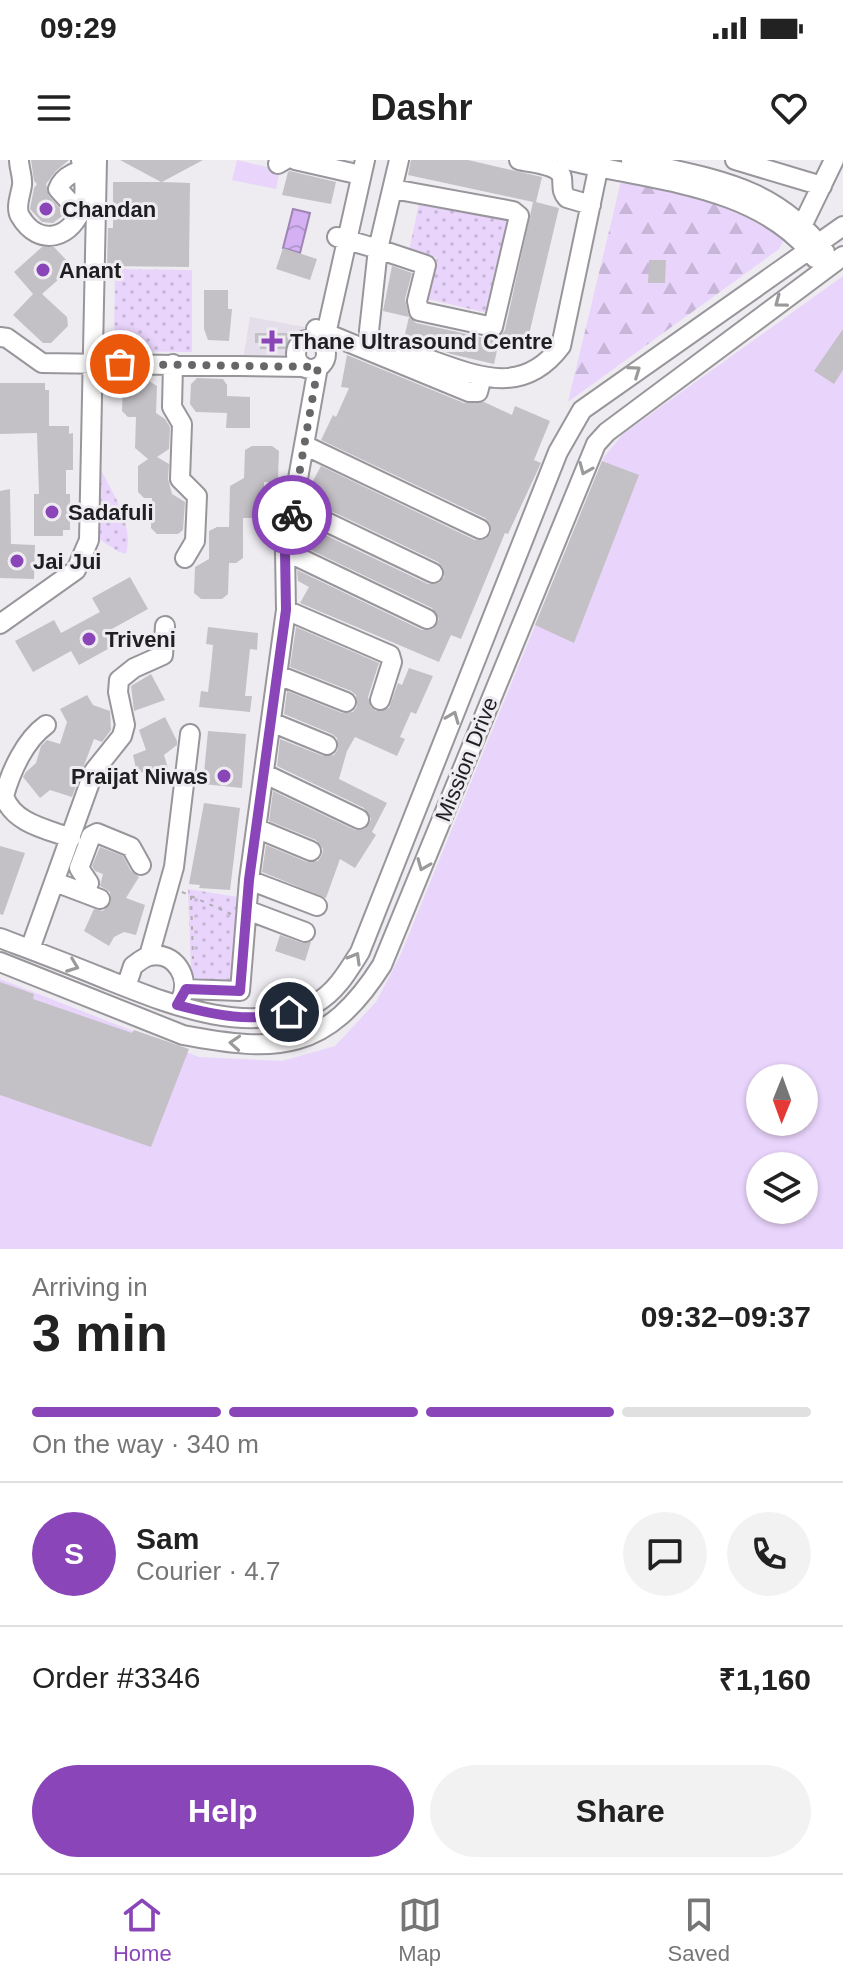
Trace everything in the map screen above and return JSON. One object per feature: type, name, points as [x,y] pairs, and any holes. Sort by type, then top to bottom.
[{"type":"street","points":[[0,624],[76,570],[89,540],[93,364],[90,164],[75,171],[58,189],[79,212],[77,218],[60,235],[38,235],[19,215],[22,182],[19,160]]},
{"type":"street","points":[[399,160],[378,249],[369,331],[372,338],[482,377],[512,379],[527,375],[552,358],[561,346],[600,164]]},
{"type":"street","points":[[519,160],[557,170],[562,176],[562,190],[567,198],[591,205]]},
{"type":"street","points":[[567,160],[748,191],[777,204],[803,224],[813,246]]},
{"type":"street","points":[[633,160],[757,211],[813,246],[833,263]]},
{"type":"street","points":[[735,160],[822,186]]},
{"type":"street","points":[[803,224],[834,160]]},
{"type":"street","points":[[0,337],[7,338],[42,363],[311,367],[325,355],[319,337],[358,164],[286,161]]},
{"type":"street","points":[[342,238],[426,265],[417,301],[419,311],[490,328],[496,325],[519,216],[513,211],[393,189]]},
{"type":"street","name":"Mission Drive","points":[[0,938],[126,987],[175,998],[215,1015],[244,1018],[274,1016],[315,1003],[334,989],[360,952],[558,452],[582,410],[843,226]]},
{"type":"street","name":"Mission Drive","points":[[0,962],[183,1035],[215,1041],[274,1043],[303,1039],[326,1029],[366,992],[382,965],[596,444],[607,432],[833,263]]},
{"type":"street","points":[[311,367],[297,360],[296,350],[301,342],[319,337],[469,392],[478,392],[482,377]]},
{"type":"street","points":[[173,364],[172,407],[182,424],[180,479],[197,496],[195,541],[185,558]]},
{"type":"street","points":[[175,998],[240,991],[249,880],[286,610],[285,551],[304,445],[311,367]]},
{"type":"street","points":[[304,445],[480,529]]},
{"type":"street","points":[[293,506],[433,573]]},
{"type":"street","points":[[285,551],[427,619]]},
{"type":"street","points":[[286,610],[390,655],[392,662],[380,700]]},
{"type":"street","points":[[30,949],[94,771],[122,736],[125,725],[118,692],[119,680],[134,668],[163,655],[165,626]]},
{"type":"street","points":[[278,675],[346,702]]},
{"type":"street","points":[[271,722],[327,745]]},
{"type":"street","points":[[46,725],[34,733],[25,747],[4,796],[8,807],[23,820],[71,838]]},
{"type":"street","points":[[149,956],[174,867],[190,734]]},
{"type":"street","points":[[265,774],[359,819]]},
{"type":"street","points":[[258,829],[311,851]]},
{"type":"street","points":[[55,882],[92,896],[89,883],[79,868],[91,836],[97,833],[131,847],[141,865]]},
{"type":"street","points":[[249,880],[317,906]]},
{"type":"street","points":[[246,915],[305,932]]},
{"type":"street","points":[[126,987],[133,966],[149,956],[168,957],[182,970],[175,998],[154,1024]]},
{"type":"path","points":[[166,887],[246,915]]},
{"type":"path","points":[[191,896],[193,961]]},
{"type":"shaded area","name":"Thane Ultrasound Centre","points":[[250,317],[305,327],[290,361],[243,360]]},
{"type":"green space","points":[[237,160],[280,170],[276,189],[232,180]]},
{"type":"green space","points":[[622,177],[729,200],[780,231],[784,240],[779,249],[568,402]]},
{"type":"green space","points":[[421,195],[514,216],[492,314],[428,299],[437,258],[409,251]]},
{"type":"green space","points":[[115,269],[192,270],[192,352],[114,351]]},
{"type":"green space","points":[[843,276],[843,1249],[0,1249],[0,979],[199,1057],[282,1061],[335,1046],[376,1002],[400,956],[604,457],[623,434]]},
{"type":"green space","points":[[100,468],[125,521],[126,554],[99,539]]},
{"type":"green space","points":[[188,889],[238,897],[241,951],[233,983],[196,981],[191,969]]},
{"type":"water","points":[[293,209],[310,213],[300,253],[283,248]]},
{"type":"building","points":[[31,160],[69,160],[46,184],[49,196],[65,214],[53,223],[42,222],[30,209],[37,184]]},
{"type":"building","points":[[120,160],[203,160],[162,182],[190,183],[189,267],[107,266],[108,228],[113,228],[113,182],[161,182]]},
{"type":"building","points":[[411,160],[468,160],[542,177],[536,202],[559,208],[527,343],[500,337],[505,330],[533,202],[408,175]]},
{"type":"building","points":[[290,171],[336,182],[331,204],[282,195]]},
{"type":"building","points":[[42,247],[54,247],[69,263],[67,272],[42,294],[67,317],[68,326],[51,343],[43,343],[13,315],[33,294],[14,272]]},
{"type":"building","points":[[283,248],[317,259],[310,280],[276,269]]},
{"type":"building","points":[[649,260],[666,260],[665,283],[648,283]]},
{"type":"building","points":[[392,266],[412,273],[405,299],[409,317],[383,311]]},
{"type":"building","points":[[204,290],[228,290],[228,309],[232,309],[229,341],[208,340],[204,329]]},
{"type":"building","points":[[409,317],[416,323],[490,339],[500,337],[494,364],[404,338]]},
{"type":"building","points":[[843,329],[843,370],[834,384],[814,371]]},
{"type":"building","points":[[255,333],[288,333],[288,349],[260,349],[260,343],[255,343]]},
{"type":"building","points":[[347,355],[464,403],[484,402],[512,415],[515,406],[550,421],[534,460],[541,463],[508,534],[505,533],[461,639],[451,635],[439,662],[300,603],[309,587],[298,581],[297,570],[422,630],[433,629],[439,619],[432,608],[298,544],[302,524],[428,584],[439,583],[444,577],[443,567],[438,562],[306,499],[321,466],[475,540],[486,539],[491,533],[490,523],[485,518],[321,440],[349,388],[341,387]]},
{"type":"building","points":[[197,378],[223,379],[227,385],[227,396],[250,397],[250,428],[226,428],[227,413],[196,412],[190,404],[191,384]]},
{"type":"building","points":[[129,381],[149,381],[157,386],[156,413],[170,427],[169,449],[157,457],[169,464],[168,479],[172,494],[185,502],[183,530],[178,534],[157,534],[151,528],[152,498],[144,498],[138,492],[138,466],[148,459],[135,448],[136,417],[128,417],[122,411],[123,385]]},
{"type":"building","points":[[0,383],[45,383],[45,390],[49,390],[49,426],[69,426],[69,434],[73,433],[73,470],[66,470],[70,530],[63,530],[63,536],[34,536],[34,494],[39,494],[37,433],[0,434]]},
{"type":"building","points":[[252,446],[272,446],[279,451],[278,477],[272,482],[264,482],[264,513],[257,518],[243,518],[243,558],[229,563],[228,594],[222,599],[201,599],[194,593],[195,567],[209,559],[209,531],[229,527],[230,486],[244,478],[245,450]]},
{"type":"building","points":[[602,461],[639,475],[574,643],[535,625]]},
{"type":"building","name":"Jai Jui","points":[[10,489],[11,544],[35,545],[34,579],[0,578],[0,491]]},
{"type":"building","points":[[130,577],[148,609],[110,630],[117,644],[79,665],[71,651],[33,672],[15,641],[54,620],[61,633],[100,612],[92,598]]},
{"type":"building","points":[[208,627],[258,633],[257,650],[250,649],[245,696],[252,696],[250,712],[199,707],[201,691],[208,692],[211,667],[213,645],[206,644]]},
{"type":"building","points":[[296,627],[379,663],[368,697],[376,711],[389,708],[398,683],[402,685],[409,668],[433,676],[416,714],[411,712],[400,737],[405,739],[397,756],[355,737],[347,751],[339,779],[387,803],[372,832],[376,835],[355,868],[340,859],[326,898],[262,872],[266,845],[307,862],[318,861],[323,849],[316,840],[269,821],[273,791],[355,830],[365,829],[371,819],[364,808],[277,766],[280,739],[323,756],[334,755],[338,749],[337,738],[332,734],[284,714],[287,691],[342,713],[353,712],[357,706],[356,695],[351,691],[290,667]]},
{"type":"building","points":[[151,674],[165,700],[134,711],[131,686]]},
{"type":"building","points":[[87,695],[93,705],[110,711],[111,730],[102,742],[94,739],[72,797],[50,790],[40,798],[23,777],[36,763],[41,746],[47,740],[60,744],[67,722],[60,709]]},
{"type":"building","points":[[165,717],[177,741],[177,745],[164,755],[168,768],[137,773],[133,755],[146,750],[139,730]]},
{"type":"building","points":[[208,731],[246,734],[242,788],[203,784]]},
{"type":"building","points":[[204,803],[240,808],[230,890],[199,888],[200,885],[189,884]]},
{"type":"building","points":[[0,846],[25,853],[3,915],[0,914]]},
{"type":"building","points":[[100,847],[123,856],[131,871],[139,877],[126,898],[145,905],[136,935],[124,932],[114,937],[109,946],[84,931],[94,909],[103,911],[111,902],[110,892],[100,886],[103,874],[92,866]]},
{"type":"building","points":[[280,935],[302,943],[311,942],[305,961],[275,951]]},
{"type":"building","points":[[0,982],[34,994],[33,999],[189,1049],[151,1147],[0,1095]]},
{"type":"way so far","points":[[120,364],[318,367],[292,515]]},
{"type":"place","name":"Chandan","points":[[46,209]]},
{"type":"place","name":"Anant","points":[[43,270]]},
{"type":"place","name":"Thane Ultrasound Centre","points":[[272,341]]},
{"type":"place","name":"Sadafuli","points":[[52,512]]},
{"type":"place","name":"Jai Jui","points":[[17,561]]},
{"type":"place","name":"Triveni","points":[[89,639]]},
{"type":"place","name":"Praijat Niwas","points":[[224,776]]},
{"type":"route","points":[[289,1012],[244,1018],[215,1015],[177,1005],[186,989],[240,991],[249,880],[286,610],[285,551],[292,515]]}]
